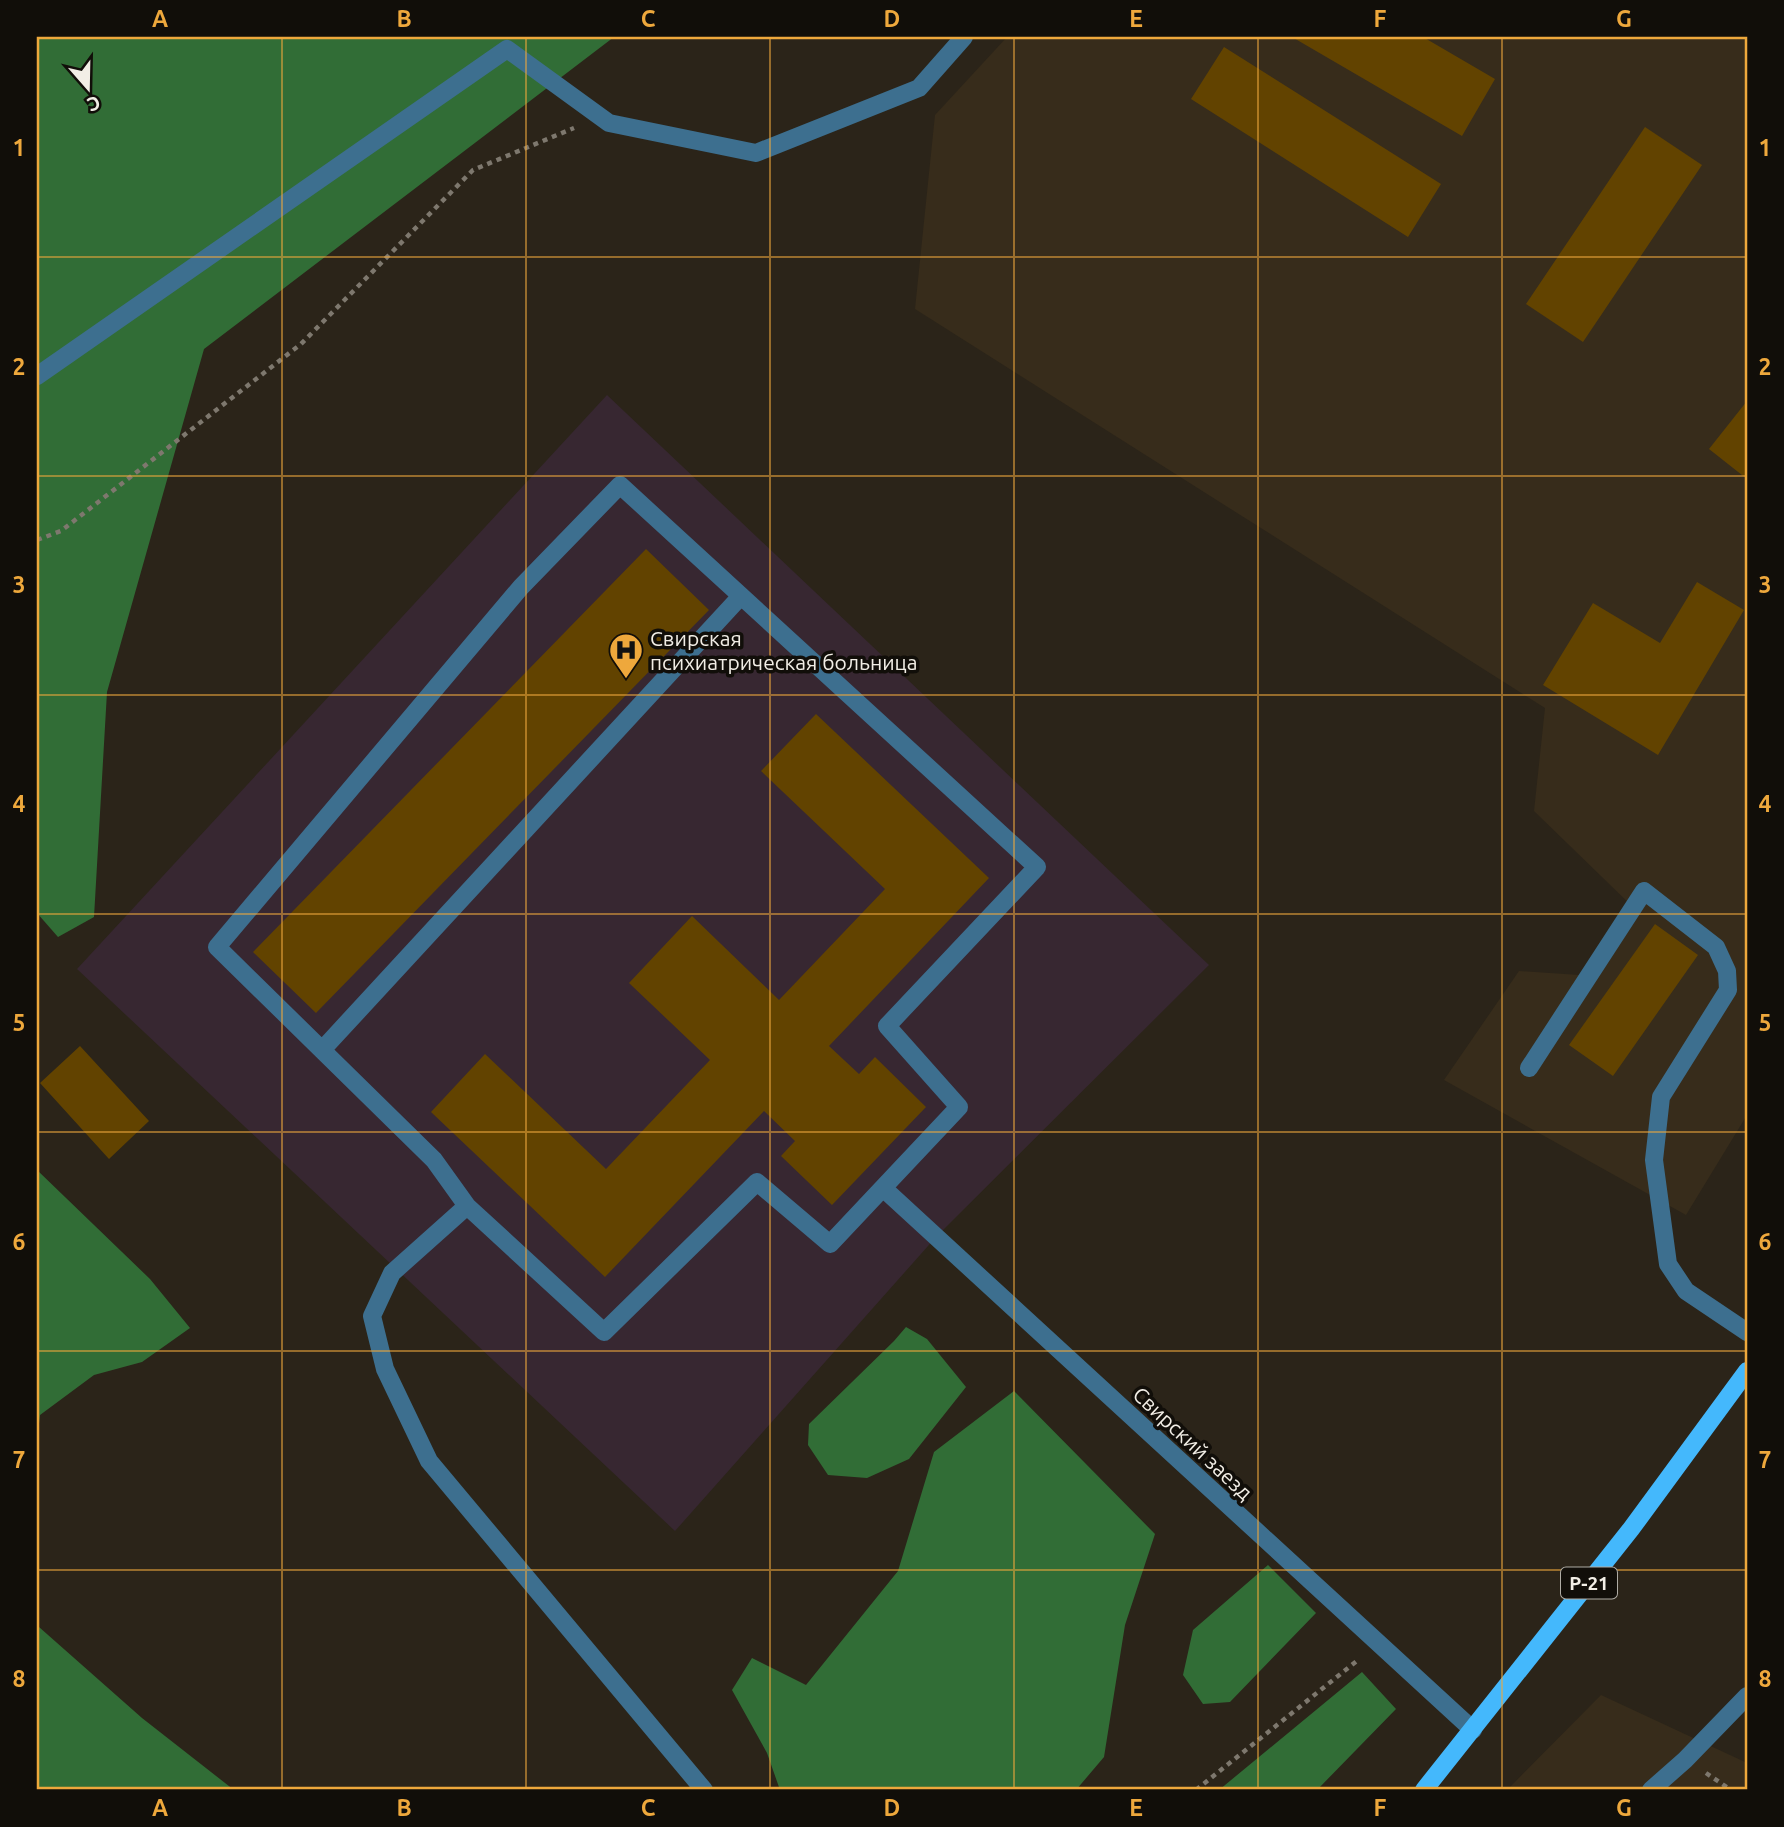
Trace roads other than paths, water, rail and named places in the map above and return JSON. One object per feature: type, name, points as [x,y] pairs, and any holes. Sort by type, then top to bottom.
[{"type":"main road","name":"Р-21","points":[[1424,1790],[1631,1529],[1747,1371]]},
{"type":"street","points":[[37,376],[507,49],[609,123],[756,153],[919,88],[964,37]]},
{"type":"street","points":[[620,485],[1037,867],[887,1026],[959,1107],[830,1244],[757,1182],[604,1332],[467,1206],[434,1160],[322,1050],[217,947],[521,587],[620,485]]},
{"type":"street","points":[[322,1050],[741,596]]},
{"type":"street","points":[[1529,1068],[1644,891],[1717,947],[1727,971],[1728,990],[1661,1097],[1654,1160],[1668,1264],[1686,1290],[1747,1332]]},
{"type":"street","name":"Свирский заезд","points":[[883,1188],[1473,1730]]},
{"type":"street","points":[[467,1206],[392,1273],[372,1316],[385,1369],[429,1461],[704,1790]]},
{"type":"street","points":[[1651,1790],[1685,1760],[1747,1696]]},
{"type":"place","name":"Свирская психиатрическая больница","points":[[626,680]]}]
